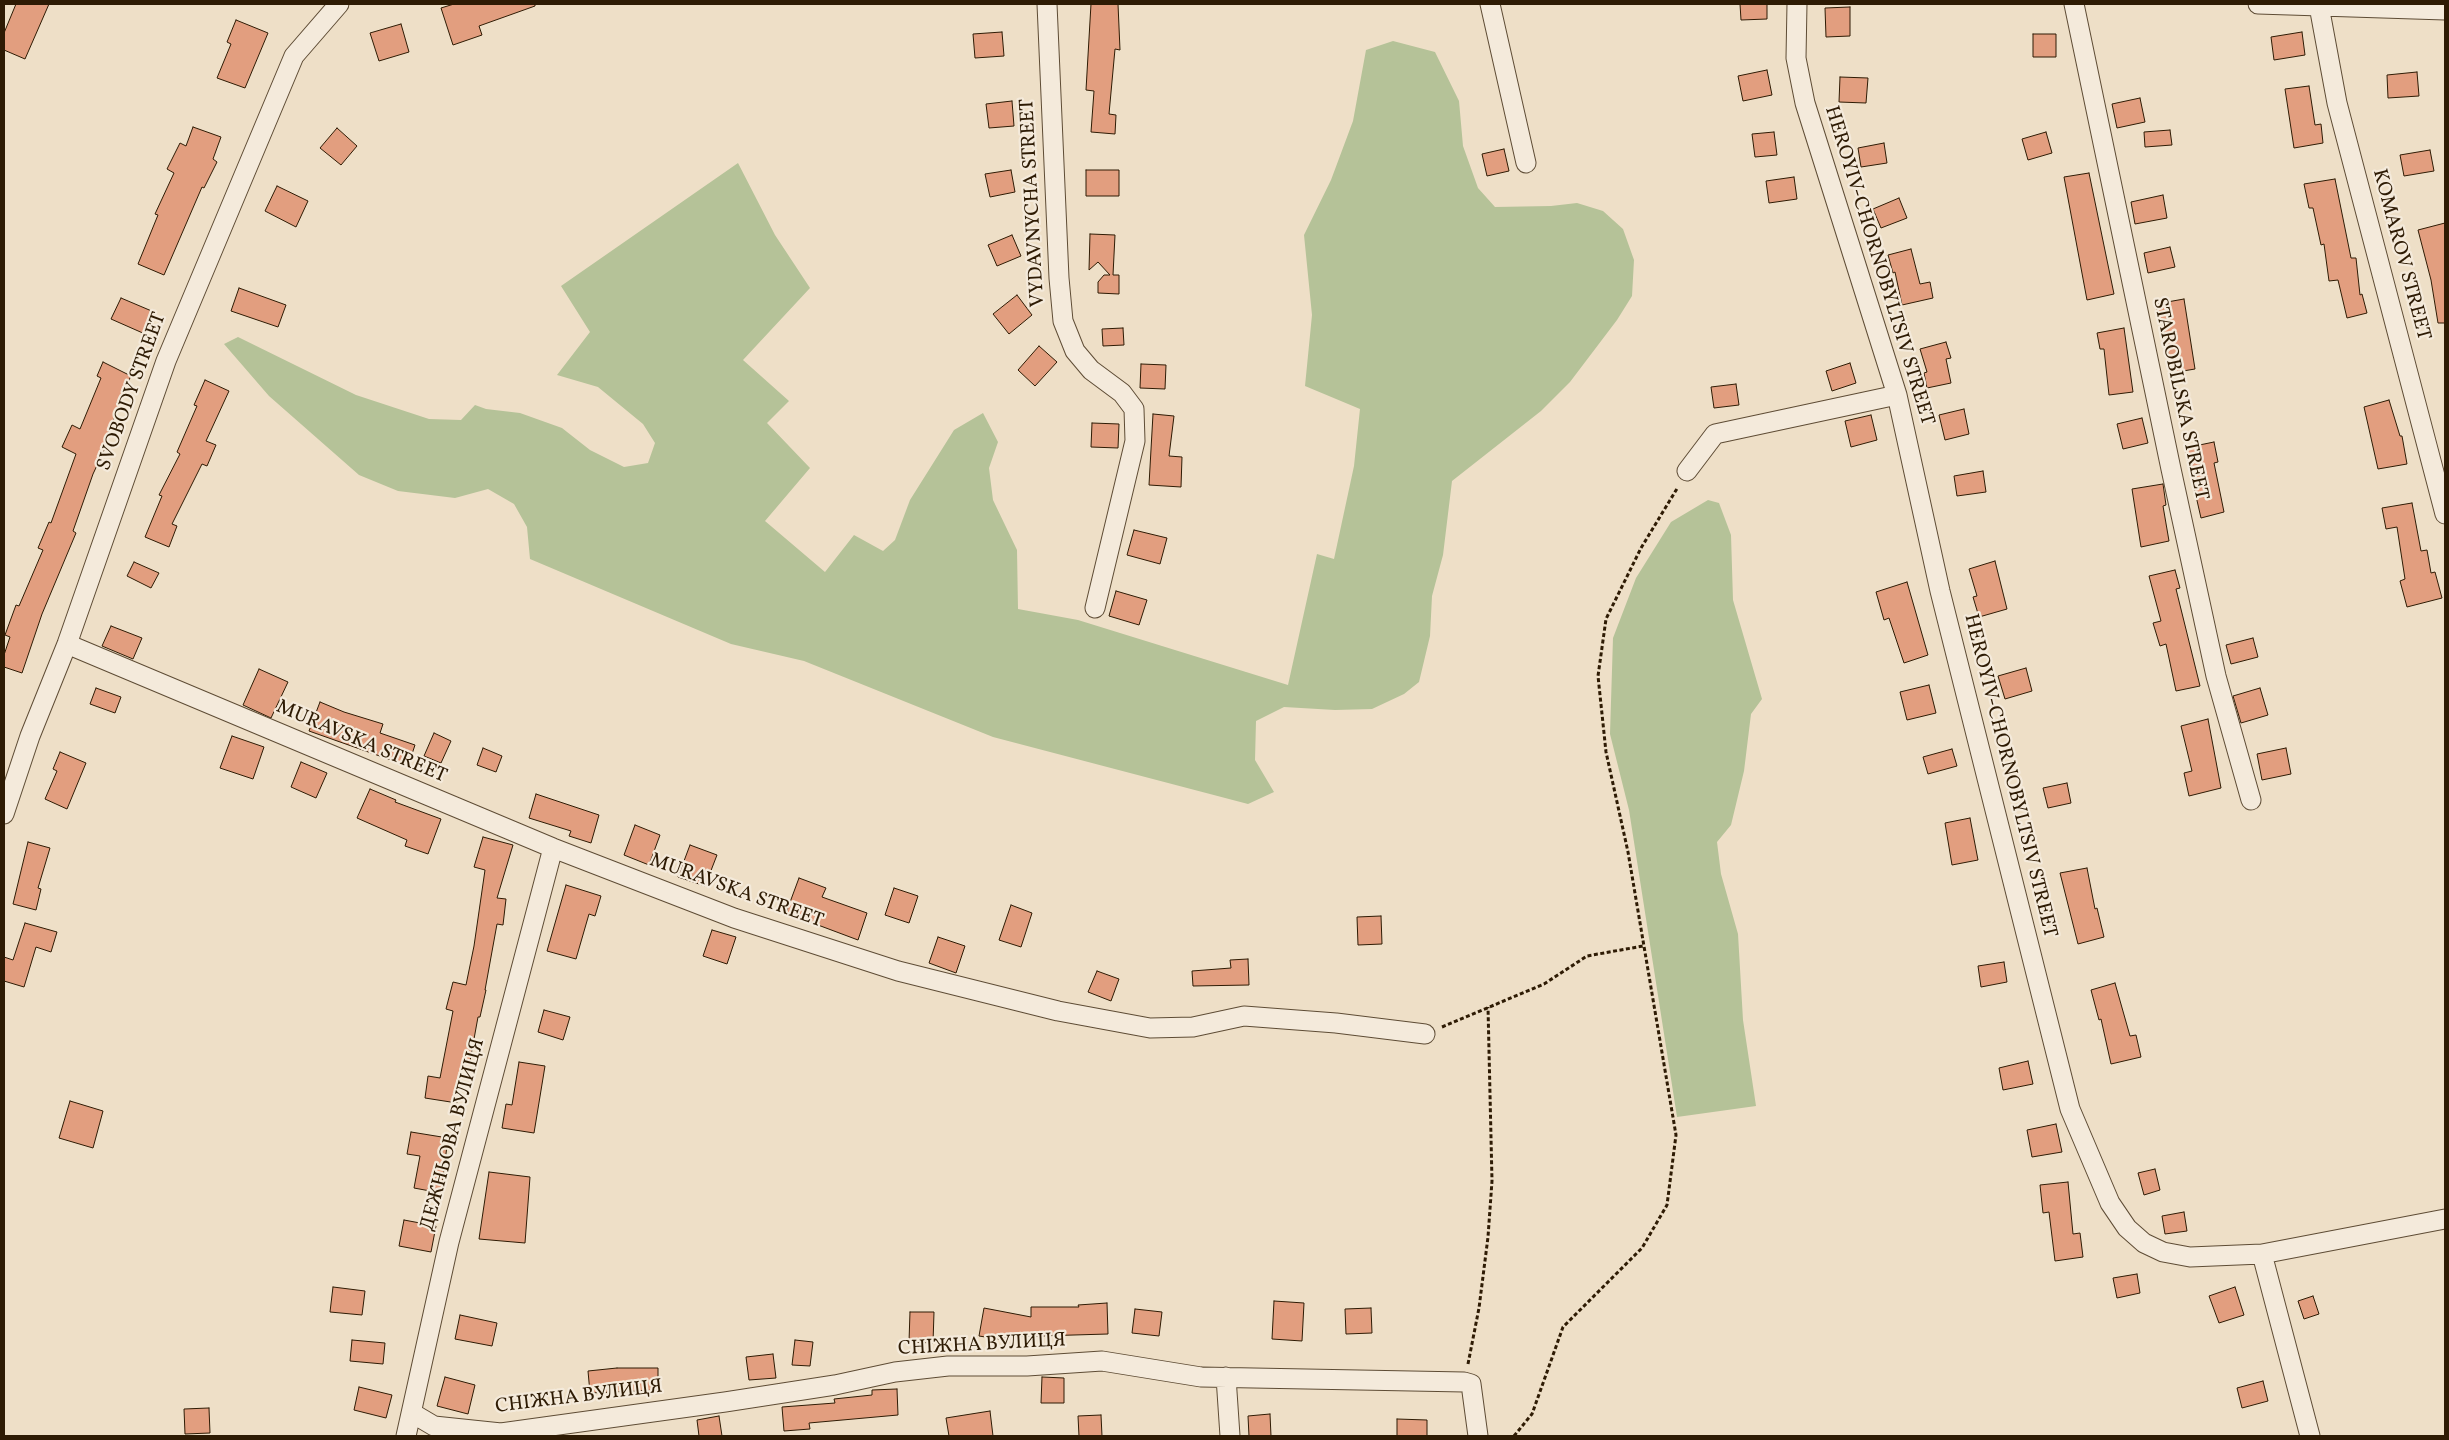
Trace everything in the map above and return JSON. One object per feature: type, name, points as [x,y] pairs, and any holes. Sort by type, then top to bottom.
[{"type":"street","name":"SVOBODY STREET","points":[[4,814],[30,736],[67,644],[166,361],[294,56],[338,4]]},
{"type":"street","name":"VYDAVNYCHA STREET","points":[[1047,4],[1058,278],[1063,321],[1075,351],[1092,370],[1122,392],[1134,409],[1135,441],[1095,608]]},
{"type":"street","points":[[1490,4],[1526,163]]},
{"type":"street","name":"HEROYIV-CHORNOBYLTSIV STREET","points":[[1796,4],[1796,58],[1806,103],[1897,395],[1940,591],[2070,1109],[2110,1203],[2127,1228],[2144,1243],[2163,1252],[2190,1257],[2262,1254],[2445,1218]]},
{"type":"street","name":"STAROBILSKA STREET","points":[[2074,4],[2214,666],[2251,800]]},
{"type":"street","points":[[2258,4],[2445,10]]},
{"type":"street","name":"KOMAROV STREET","points":[[2319,6],[2337,103],[2445,514]]},
{"type":"street","points":[[1687,471],[1715,434],[1897,395]]},
{"type":"street","name":"MURAVSKA STREET","points":[[67,644],[553,848],[734,918],[898,971],[1092,1018],[1150,1028],[1193,1027],[1244,1016],[1336,1023],[1425,1034]]},
{"type":"street","name":"ДЕЖНЬОВА ВУЛИЦЯ","points":[[406,1436],[449,1242],[553,848]]},
{"type":"street","points":[[2262,1254],[2310,1436]]},
{"type":"street","name":"СНІЖНА ВУЛИЦЯ","points":[[412,1413],[434,1426],[501,1432],[834,1386],[895,1372],[948,1366],[1027,1366],[1102,1361],[1201,1377],[1467,1383]]},
{"type":"street","points":[[1226,1377],[1230,1436]]},
{"type":"street","points":[[1467,1383],[1478,1436]]},
{"type":"path","points":[[1514,1436],[1532,1414],[1563,1327],[1642,1248],[1667,1205],[1676,1136],[1628,852],[1606,752],[1598,676],[1606,619],[1641,548],[1687,471]]},
{"type":"path","points":[[1425,1034],[1544,984],[1587,956],[1644,946]]},
{"type":"path","points":[[1467,1383],[1479,1308],[1491,1200],[1492,1112],[1488,1007]]},
{"type":"green space","points":[[1393,41],[1435,52],[1459,101],[1463,146],[1478,188],[1495,207],[1551,206],[1577,203],[1603,211],[1623,229],[1634,260],[1632,296],[1617,320],[1570,382],[1541,411],[1452,481],[1443,555],[1432,596],[1430,636],[1419,682],[1404,694],[1372,709],[1335,710],[1284,707],[1256,721],[1255,760],[1274,792],[1248,804],[993,737],[804,661],[731,644],[530,559],[527,527],[514,504],[488,489],[455,498],[398,491],[359,475],[269,396],[224,344],[238,337],[356,395],[429,419],[461,420],[475,405],[486,409],[520,413],[562,428],[590,450],[624,467],[648,463],[655,443],[643,424],[598,387],[557,375],[590,332],[561,286],[738,163],[775,235],[810,288],[743,360],[789,401],[767,423],[810,468],[765,521],[825,572],[854,535],[883,551],[895,540],[910,500],[954,430],[983,413],[998,442],[989,468],[993,500],[1017,550],[1018,609],[1078,620],[1288,685],[1317,554],[1334,559],[1354,466],[1360,409],[1305,386],[1312,315],[1304,235],[1331,180],[1353,121],[1366,50]]},
{"type":"green space","points":[[1708,500],[1719,503],[1731,535],[1733,600],[1762,699],[1751,714],[1744,771],[1731,825],[1717,842],[1721,874],[1738,934],[1743,1020],[1756,1106],[1677,1117],[1629,810],[1610,734],[1613,638],[1636,578],[1671,522]]},
{"type":"building","points":[[16,4],[49,4],[25,59],[4,50],[4,33]]},
{"type":"building","points":[[454,4],[535,4],[535,6],[479,26],[482,35],[453,45],[441,8]]},
{"type":"building","points":[[1091,4],[1118,4],[1120,50],[1115,49],[1109,114],[1116,115],[1115,134],[1091,132],[1094,91],[1086,90]]},
{"type":"building","points":[[1740,4],[1767,4],[1767,19],[1741,20]]},
{"type":"building","points":[[1850,7],[1850,36],[1826,37],[1825,8]]},
{"type":"building","points":[[236,20],[268,33],[245,88],[217,78],[231,44],[227,42]]},
{"type":"building","points":[[401,24],[409,52],[379,61],[370,33]]},
{"type":"building","points":[[1002,32],[1004,56],[975,58],[973,34]]},
{"type":"building","points":[[2302,32],[2305,55],[2274,60],[2271,37]]},
{"type":"building","points":[[2033,34],[2056,34],[2056,57],[2033,57]]},
{"type":"building","points":[[1767,70],[1772,95],[1743,101],[1738,76]]},
{"type":"building","points":[[2417,72],[2419,96],[2388,98],[2387,75]]},
{"type":"building","points":[[1840,77],[1868,78],[1866,103],[1839,102]]},
{"type":"building","points":[[2309,86],[2315,125],[2321,124],[2323,143],[2294,148],[2285,89]]},
{"type":"building","points":[[2140,98],[2145,122],[2117,128],[2112,104]]},
{"type":"building","points":[[1012,101],[1014,126],[989,128],[986,104]]},
{"type":"building","points":[[193,127],[221,137],[213,159],[217,162],[204,188],[202,187],[164,275],[138,264],[158,215],[155,214],[174,173],[167,169],[180,143],[186,146]]},
{"type":"building","points":[[337,128],[357,146],[341,165],[320,148]]},
{"type":"building","points":[[2170,130],[2172,145],[2145,147],[2144,132]]},
{"type":"building","points":[[1774,132],[1777,155],[1755,157],[1752,134]]},
{"type":"building","points":[[2046,132],[2052,153],[2028,160],[2022,139]]},
{"type":"building","points":[[1884,143],[1887,163],[1861,167],[1858,148]]},
{"type":"building","points":[[1504,149],[1509,171],[1487,176],[1482,154]]},
{"type":"building","points":[[2430,150],[2434,171],[2404,176],[2400,155]]},
{"type":"building","points":[[1011,170],[1015,192],[990,197],[985,174]]},
{"type":"building","points":[[1086,170],[1119,170],[1119,196],[1086,196]]},
{"type":"building","points":[[2089,173],[2114,294],[2087,300],[2064,177]]},
{"type":"building","points":[[1794,177],[1797,199],[1769,203],[1766,181]]},
{"type":"building","points":[[2335,179],[2351,258],[2356,258],[2360,295],[2362,294],[2367,313],[2347,318],[2338,280],[2329,281],[2324,244],[2321,245],[2313,208],[2309,208],[2304,184]]},
{"type":"building","points":[[277,186],[308,201],[296,227],[265,211]]},
{"type":"building","points":[[2163,195],[2167,218],[2135,224],[2131,202]]},
{"type":"building","points":[[1899,198],[1907,218],[1881,228],[1873,209]]},
{"type":"building","points":[[2445,223],[2445,323],[2438,323],[2431,280],[2418,230]]},
{"type":"building","points":[[1090,234],[1115,235],[1113,275],[1119,275],[1119,294],[1098,293],[1098,282],[1104,275],[1110,275],[1098,262],[1089,270]]},
{"type":"building","points":[[1012,235],[1021,256],[997,266],[988,245]]},
{"type":"building","points":[[2170,247],[2175,267],[2148,273],[2144,253]]},
{"type":"building","points":[[1911,249],[1920,284],[1930,282],[1933,298],[1902,305],[1895,272],[1893,273],[1888,255]]},
{"type":"building","points":[[239,288],[286,305],[278,327],[231,311]]},
{"type":"building","points":[[1017,295],[1032,315],[1009,334],[993,314]]},
{"type":"building","points":[[121,298],[154,312],[145,334],[111,319]]},
{"type":"building","points":[[2184,299],[2195,369],[2171,373],[2163,322],[2159,322],[2156,304]]},
{"type":"building","points":[[1123,328],[1124,345],[1103,346],[1102,329]]},
{"type":"building","points":[[2124,328],[2133,392],[2109,395],[2104,349],[2100,349],[2097,333]]},
{"type":"building","points":[[1946,342],[1951,358],[1946,359],[1951,383],[1927,388],[1924,373],[1927,372],[1920,349]]},
{"type":"building","points":[[1039,346],[1057,362],[1035,386],[1018,370]]},
{"type":"building","points":[[103,362],[131,376],[117,403],[120,405],[105,440],[108,442],[93,474],[73,531],[76,533],[42,614],[22,673],[4,667],[4,655],[10,637],[5,635],[16,605],[19,606],[43,550],[38,548],[49,522],[51,523],[76,454],[62,447],[72,425],[80,429],[101,378],[97,376]]},
{"type":"building","points":[[1850,363],[1856,383],[1832,391],[1826,371]]},
{"type":"building","points":[[1141,364],[1166,365],[1165,389],[1140,388]]},
{"type":"building","points":[[205,380],[229,391],[206,441],[216,445],[207,466],[202,464],[172,524],[177,526],[169,547],[145,537],[162,496],[159,495],[180,454],[177,452],[197,406],[194,405]]},
{"type":"building","points":[[1736,384],[1739,405],[1714,408],[1711,387]]},
{"type":"building","points":[[2389,400],[2400,436],[2402,436],[2407,464],[2378,469],[2364,407]]},
{"type":"building","points":[[1964,409],[1969,434],[1945,440],[1939,415]]},
{"type":"building","points":[[1153,414],[1174,416],[1169,456],[1182,457],[1181,487],[1149,485]]},
{"type":"building","points":[[1871,415],[1877,440],[1851,447],[1845,421]]},
{"type":"building","points":[[2142,418],[2148,443],[2123,449],[2117,424]]},
{"type":"building","points":[[1092,423],[1119,424],[1118,448],[1091,447]]},
{"type":"building","points":[[2214,442],[2218,462],[2214,463],[2224,512],[2201,518],[2185,448]]},
{"type":"building","points":[[1983,471],[1986,492],[1957,496],[1954,476]]},
{"type":"building","points":[[2163,484],[2166,505],[2163,506],[2169,541],[2141,547],[2132,489]]},
{"type":"building","points":[[2412,503],[2421,551],[2427,550],[2431,573],[2435,572],[2442,598],[2407,607],[2400,581],[2405,579],[2397,527],[2386,529],[2382,508]]},
{"type":"building","points":[[1134,530],[1167,538],[1160,564],[1127,555]]},
{"type":"building","points":[[1995,561],[2007,609],[1979,617],[1973,597],[1977,596],[1969,569]]},
{"type":"building","points":[[134,562],[159,573],[151,588],[127,576]]},
{"type":"building","points":[[2175,570],[2180,588],[2176,589],[2200,686],[2176,691],[2166,644],[2160,646],[2153,623],[2161,621],[2149,576]]},
{"type":"building","points":[[1907,582],[1928,655],[1904,663],[1889,618],[1884,620],[1876,592]]},
{"type":"building","points":[[1116,591],[1147,600],[1139,625],[1109,616]]},
{"type":"building","points":[[111,626],[142,638],[133,659],[102,646]]},
{"type":"building","points":[[2253,638],[2258,657],[2231,664],[2226,645]]},
{"type":"building","points":[[2026,668],[2032,691],[2005,699],[1998,676]]},
{"type":"building","points":[[259,669],[288,682],[271,718],[243,705]]},
{"type":"building","points":[[1929,685],[1936,713],[1907,720],[1900,692]]},
{"type":"building","points":[[96,688],[121,697],[115,713],[90,704]]},
{"type":"building","points":[[2260,688],[2268,715],[2241,723],[2233,696]]},
{"type":"building","points":[[320,702],[344,712],[383,724],[380,733],[415,745],[408,766],[309,731]]},
{"type":"building","points":[[2208,719],[2221,788],[2189,796],[2184,773],[2192,771],[2181,726]]},
{"type":"building","points":[[434,733],[451,741],[441,763],[424,756]]},
{"type":"building","points":[[232,736],[264,747],[253,779],[220,768]]},
{"type":"building","points":[[483,748],[502,756],[496,772],[477,765]]},
{"type":"building","points":[[2286,748],[2291,774],[2262,780],[2257,754]]},
{"type":"building","points":[[1952,749],[1957,766],[1928,774],[1923,757]]},
{"type":"building","points":[[60,752],[86,763],[67,809],[45,799],[57,771],[53,769]]},
{"type":"building","points":[[301,762],[327,773],[316,798],[291,787]]},
{"type":"building","points":[[2067,783],[2071,803],[2048,808],[2043,788]]},
{"type":"building","points":[[370,789],[396,800],[395,802],[441,819],[428,854],[405,846],[407,840],[357,818]]},
{"type":"building","points":[[536,794],[599,815],[591,843],[569,836],[571,831],[529,818]]},
{"type":"building","points":[[1970,818],[1978,860],[1952,865],[1945,823]]},
{"type":"building","points":[[635,825],[660,835],[649,865],[624,855]]},
{"type":"building","points":[[483,837],[513,845],[497,898],[506,899],[503,925],[497,924],[480,1017],[478,1017],[470,1061],[463,1060],[457,1103],[425,1098],[428,1076],[440,1078],[453,1011],[446,1009],[453,982],[466,985],[474,946],[485,870],[474,867]]},
{"type":"building","points":[[28,842],[50,848],[38,888],[41,889],[36,910],[13,904]]},
{"type":"building","points":[[690,845],[717,855],[705,886],[678,877]]},
{"type":"building","points":[[2087,868],[2095,909],[2097,908],[2104,937],[2078,944],[2060,873]]},
{"type":"building","points":[[799,878],[826,888],[822,897],[867,913],[858,940],[786,913]]},
{"type":"building","points":[[566,885],[601,896],[595,916],[589,914],[576,959],[547,951]]},
{"type":"building","points":[[894,888],[918,896],[909,923],[885,915]]},
{"type":"building","points":[[1011,905],[1032,913],[1021,947],[999,940]]},
{"type":"building","points":[[1381,916],[1382,944],[1358,945],[1357,917]]},
{"type":"building","points":[[25,923],[57,932],[51,952],[36,947],[24,987],[4,981],[4,957],[13,960]]},
{"type":"building","points":[[712,930],[736,937],[727,964],[703,956]]},
{"type":"building","points":[[938,937],[965,946],[956,973],[929,963]]},
{"type":"building","points":[[1248,959],[1249,985],[1193,986],[1192,971],[1231,968],[1230,960]]},
{"type":"building","points":[[2004,962],[2007,982],[1981,987],[1978,966]]},
{"type":"building","points":[[1097,971],[1119,979],[1111,1001],[1088,992]]},
{"type":"building","points":[[2115,983],[2130,1036],[2136,1035],[2141,1057],[2111,1064],[2101,1019],[2099,1020],[2091,990]]},
{"type":"building","points":[[544,1010],[570,1017],[563,1040],[538,1032]]},
{"type":"building","points":[[2028,1061],[2033,1084],[2003,1090],[1999,1068]]},
{"type":"building","points":[[519,1062],[545,1066],[534,1133],[502,1128],[506,1104],[512,1105]]},
{"type":"building","points":[[70,1101],[103,1111],[93,1148],[59,1138]]},
{"type":"building","points":[[2056,1124],[2062,1152],[2032,1157],[2027,1130]]},
{"type":"building","points":[[411,1132],[448,1138],[441,1193],[414,1188],[420,1156],[407,1154]]},
{"type":"building","points":[[2155,1169],[2160,1190],[2144,1195],[2138,1173]]},
{"type":"building","points":[[489,1172],[530,1177],[525,1243],[479,1239]]},
{"type":"building","points":[[2068,1182],[2073,1234],[2080,1233],[2083,1257],[2055,1261],[2049,1212],[2043,1213],[2040,1185]]},
{"type":"building","points":[[2184,1212],[2187,1231],[2165,1234],[2162,1216]]},
{"type":"building","points":[[404,1220],[436,1226],[431,1252],[399,1246]]},
{"type":"building","points":[[2137,1274],[2140,1293],[2117,1298],[2113,1278]]},
{"type":"building","points":[[333,1287],[365,1291],[362,1315],[330,1312]]},
{"type":"building","points":[[2235,1287],[2244,1315],[2219,1323],[2209,1296]]},
{"type":"building","points":[[2313,1296],[2319,1314],[2304,1319],[2298,1301]]},
{"type":"building","points":[[1274,1301],[1304,1303],[1302,1341],[1272,1339]]},
{"type":"building","points":[[1107,1303],[1108,1334],[1005,1337],[1004,1340],[979,1336],[984,1308],[1031,1317],[1031,1307],[1079,1307],[1078,1305]]},
{"type":"building","points":[[1371,1308],[1372,1333],[1346,1334],[1345,1309]]},
{"type":"building","points":[[1135,1309],[1162,1312],[1159,1336],[1132,1333]]},
{"type":"building","points":[[910,1312],[934,1312],[933,1343],[909,1342]]},
{"type":"building","points":[[460,1315],[497,1323],[492,1346],[455,1339]]},
{"type":"building","points":[[352,1340],[385,1343],[383,1364],[350,1361]]},
{"type":"building","points":[[795,1340],[813,1342],[810,1366],[792,1365]]},
{"type":"building","points":[[773,1354],[776,1378],[749,1380],[746,1357]]},
{"type":"building","points":[[617,1368],[658,1368],[658,1390],[590,1393],[588,1371]]},
{"type":"building","points":[[445,1377],[475,1385],[468,1414],[437,1406]]},
{"type":"building","points":[[1042,1377],[1064,1378],[1064,1403],[1041,1403]]},
{"type":"building","points":[[2263,1381],[2268,1401],[2242,1408],[2237,1388]]},
{"type":"building","points":[[359,1387],[392,1395],[386,1418],[354,1410]]},
{"type":"building","points":[[897,1389],[898,1415],[809,1423],[810,1429],[784,1431],[782,1407],[835,1403],[834,1399],[872,1395],[872,1390]]},
{"type":"building","points":[[209,1408],[210,1433],[185,1434],[184,1409]]},
{"type":"building","points":[[990,1411],[993,1436],[949,1436],[946,1418]]},
{"type":"building","points":[[1270,1414],[1271,1436],[1249,1436],[1248,1416]]},
{"type":"building","points":[[1101,1415],[1102,1436],[1079,1436],[1078,1416]]},
{"type":"building","points":[[719,1416],[722,1436],[699,1436],[697,1420]]},
{"type":"building","points":[[1397,1419],[1427,1420],[1427,1436],[1397,1436]]}]
